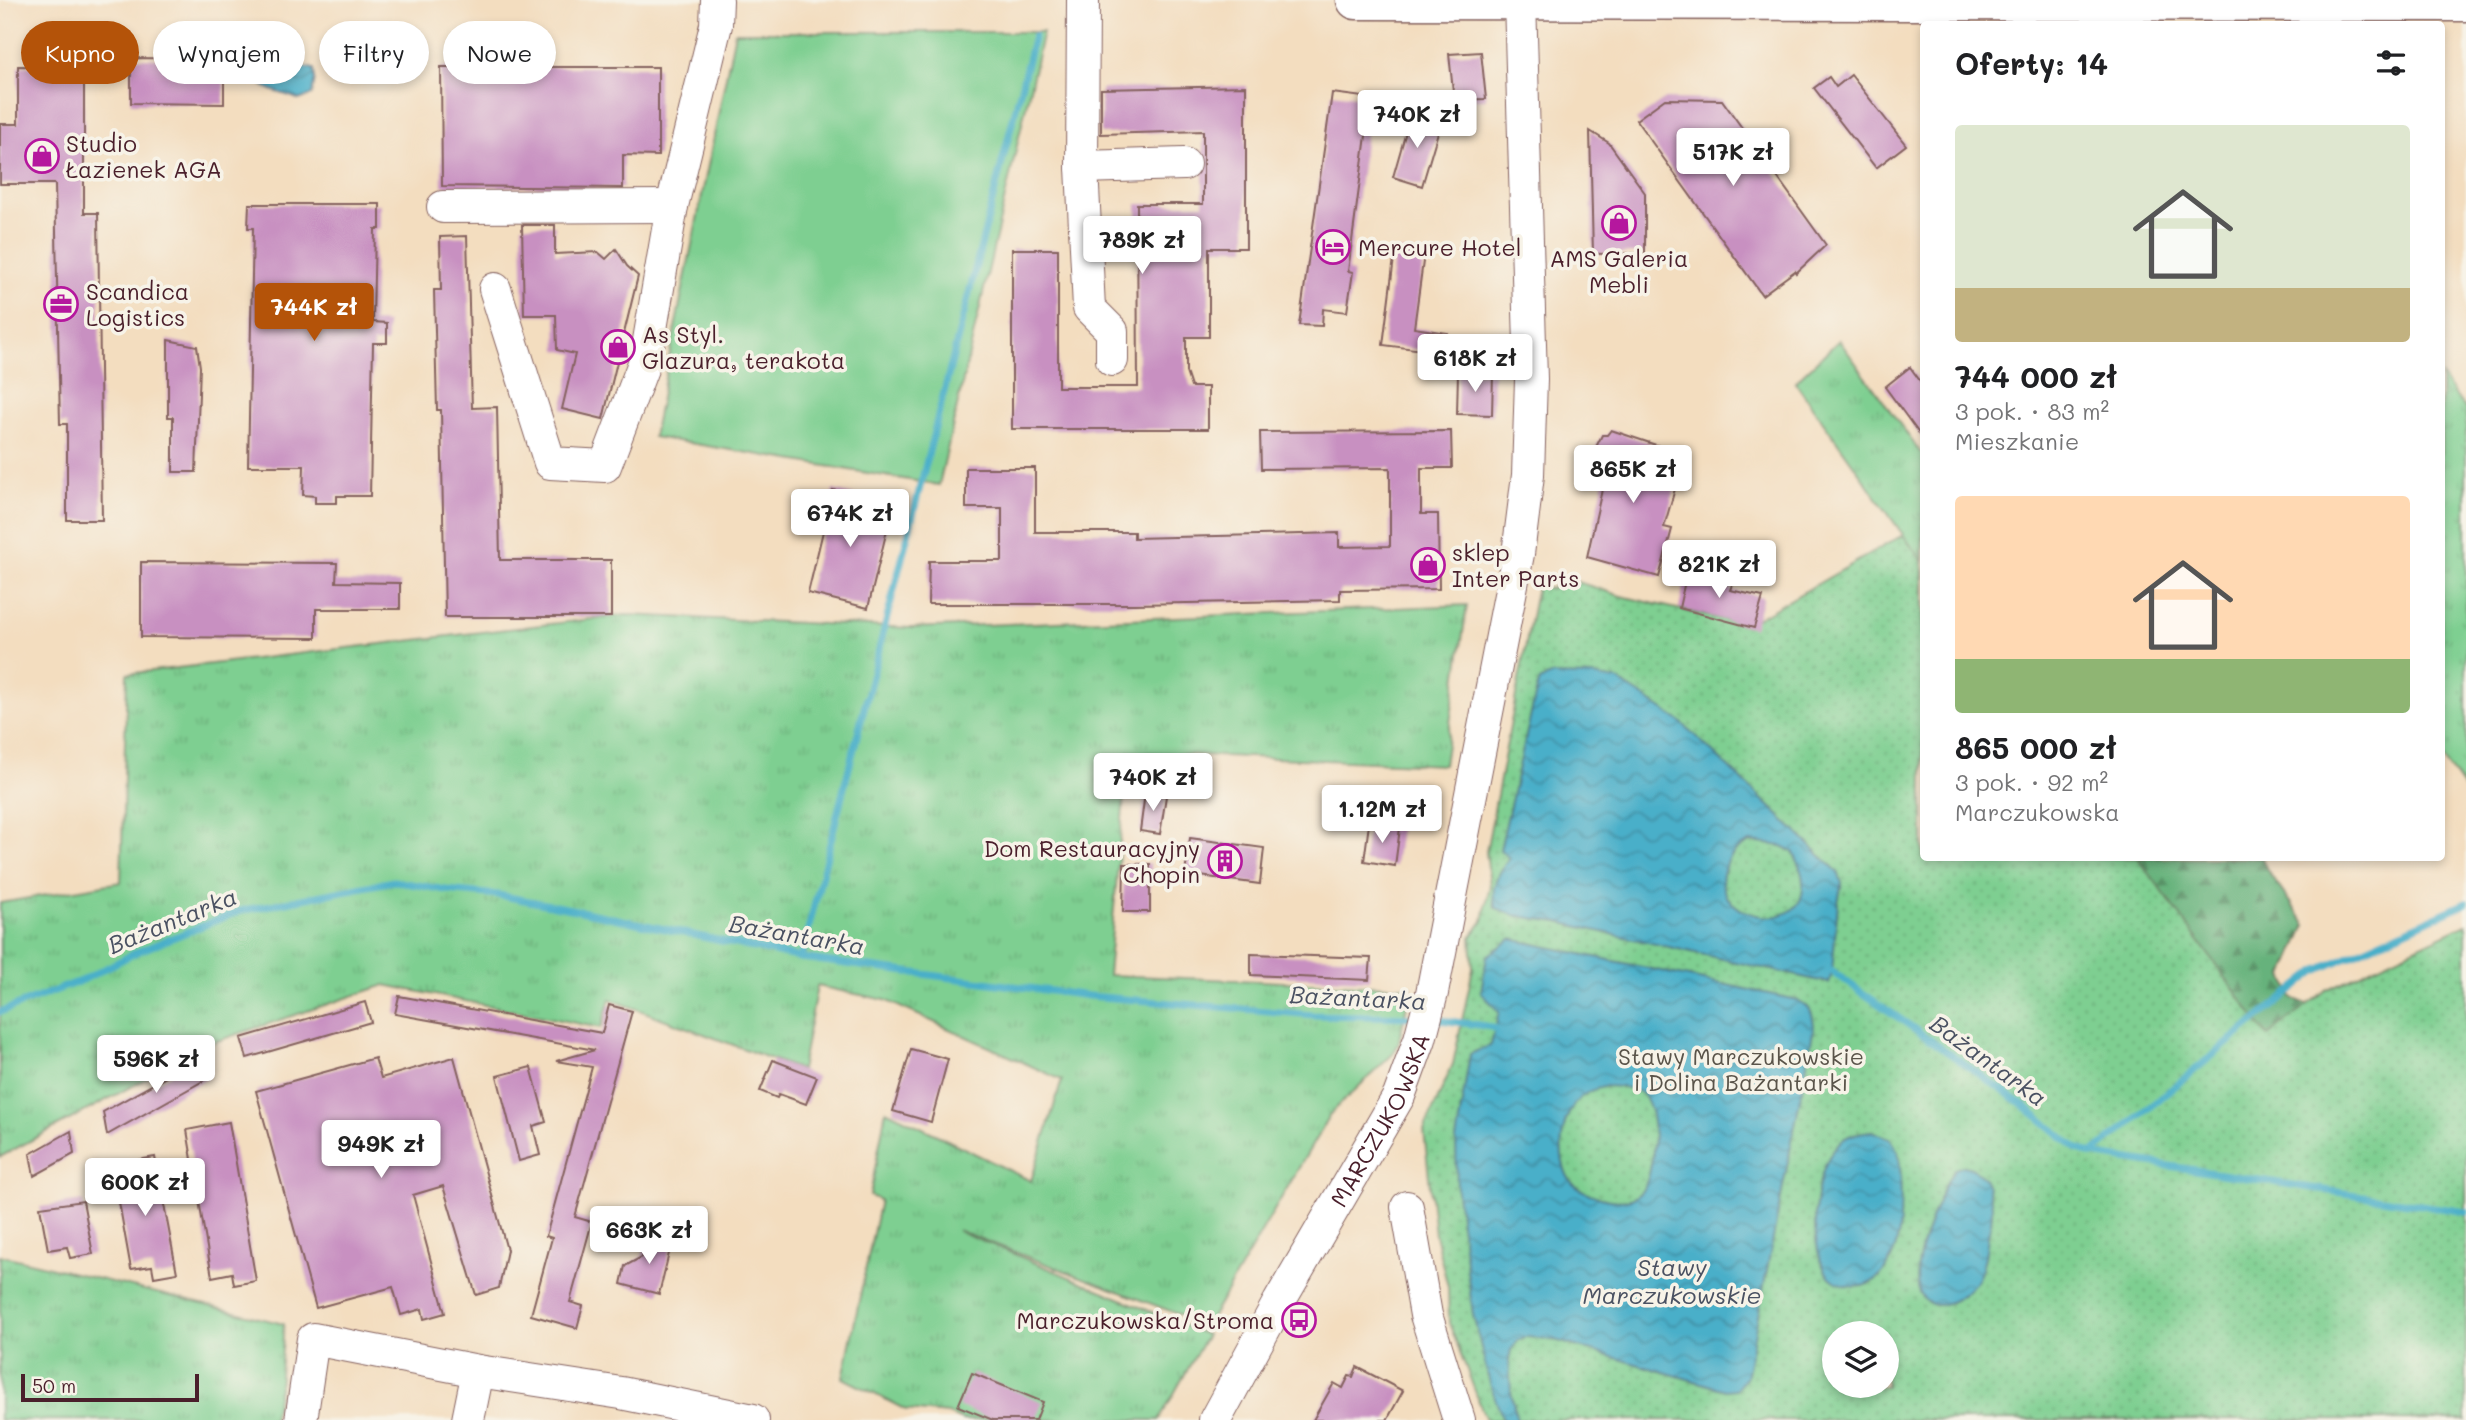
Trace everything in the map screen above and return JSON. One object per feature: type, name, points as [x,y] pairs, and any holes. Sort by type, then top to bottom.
[{"type":"main road","points":[[1356,0],[2466,2]]},
{"type":"street","points":[[495,289],[550,463],[605,466],[646,359],[672,206],[716,25],[717,0]]},
{"type":"street","points":[[1083,0],[1082,167],[1088,308],[1112,331],[1112,360]]},
{"type":"street","name":"MARCZUKOWSKA","points":[[1215,1420],[1279,1302],[1391,1112],[1420,1040],[1432,993],[1518,554],[1528,475],[1531,379],[1520,0]]},
{"type":"street","points":[[1082,167],[1184,164]]},
{"type":"street","points":[[443,206],[672,206]]},
{"type":"street","points":[[1407,1207],[1426,1315],[1459,1420]]},
{"type":"street","points":[[301,1420],[313,1339],[478,1371],[621,1393],[753,1420]]},
{"type":"street","points":[[468,1420],[478,1371]]},
{"type":"green space","points":[[735,32],[1043,32],[939,485],[653,437]]},
{"type":"green space","points":[[1839,340],[1920,452],[1920,559],[1795,382]]},
{"type":"green space","points":[[2445,381],[2466,410],[2466,792],[2445,762]]},
{"type":"green space","name":"Stawy Marczukowskie i Dolina Bażantarki","points":[[1903,535],[1920,558],[1920,861],[2140,861],[2268,1036],[2326,990],[2466,924],[2466,1420],[1486,1420],[1449,1323],[1448,1287],[1435,1235],[1424,1130],[1453,1064],[1473,968],[1471,937],[1483,921],[1490,885],[1486,852],[1537,586],[1553,589],[1556,575],[1621,596],[1746,625]]},
{"type":"green space","points":[[1467,605],[1444,765],[1128,752],[1108,975],[1411,987],[1398,1045],[1393,1054],[1331,1113],[1207,1325],[957,1230],[1207,1335],[1159,1420],[963,1420],[948,1414],[906,1410],[843,1378],[880,1200],[870,1196],[886,1110],[1031,1181],[1062,1080],[885,1000],[817,986],[801,1070],[610,999],[601,1028],[385,985],[214,1042],[0,1157],[0,903],[121,882],[127,674],[626,615],[911,628]]},
{"type":"green space","points":[[2093,861],[2263,861],[2306,925],[2284,975],[2292,998],[2315,1007],[2289,1061]]},
{"type":"green space","points":[[0,1255],[284,1324],[279,1387],[273,1420],[0,1420]]},
{"type":"water","points":[[305,67],[314,69],[312,95],[299,100],[261,84],[305,84]]},
{"type":"water","points":[[1550,675],[1593,676],[1617,680],[1641,695],[1681,722],[1838,872],[1842,883],[1829,983],[1558,922],[1517,916],[1496,908],[1494,888],[1498,875],[1509,858],[1500,850],[1540,681]],"holes":[[[1750,842],[1782,846],[1793,851],[1802,873],[1803,887],[1798,903],[1787,913],[1772,916],[1756,915],[1740,909],[1728,899],[1723,885],[1729,860],[1738,849]]]},
{"type":"water","name":"Stawy Marczukowskie","points":[[1511,939],[1797,1000],[1810,1010],[1814,1027],[1746,1378],[1736,1389],[1725,1390],[1558,1341],[1528,1336],[1518,1340],[1511,1350],[1509,1360],[1511,1392],[1517,1420],[1503,1420],[1490,1384],[1473,1315],[1457,1194],[1456,1140],[1470,1054],[1491,1045],[1499,1012],[1481,992],[1487,956]],"holes":[[[1607,1086],[1630,1088],[1643,1095],[1648,1103],[1654,1128],[1650,1172],[1646,1183],[1637,1196],[1622,1201],[1601,1198],[1576,1186],[1567,1174],[1563,1162],[1562,1135],[1571,1110],[1587,1093]]]},
{"type":"water","name":"Stawy Marczukowskie","points":[[1871,1131],[1890,1138],[1898,1152],[1901,1194],[1898,1237],[1888,1265],[1875,1280],[1858,1287],[1847,1286],[1830,1277],[1820,1258],[1816,1242],[1816,1204],[1824,1168],[1841,1141]]},
{"type":"water","points":[[1964,1166],[1980,1174],[1990,1194],[1992,1214],[1984,1261],[1975,1283],[1964,1294],[1941,1305],[1933,1304],[1921,1295],[1918,1283],[1921,1250],[1933,1213],[1948,1180],[1954,1169]]},
{"type":"building","points":[[1481,52],[1486,99],[1454,100],[1449,54]]},
{"type":"building","points":[[139,58],[153,58],[153,84],[224,84],[224,104],[131,103],[131,84],[139,84]]},
{"type":"building","points":[[18,66],[21,66],[21,84],[84,84],[84,213],[98,213],[102,520],[67,520],[67,424],[60,424],[55,184],[0,184],[0,124],[18,124]]},
{"type":"building","points":[[441,67],[443,84],[556,84],[556,67],[658,67],[658,156],[623,155],[623,188],[442,186]]},
{"type":"building","points":[[1851,75],[1906,145],[1876,168],[1814,88],[1829,77],[1836,87]]},
{"type":"building","points":[[1246,86],[1246,248],[1209,248],[1209,337],[1186,337],[1186,372],[1191,387],[1208,387],[1208,429],[1012,429],[1012,249],[1058,249],[1058,387],[1138,387],[1137,204],[1203,204],[1203,131],[1101,134],[1101,89]]},
{"type":"building","name":"Mercure Hotel","points":[[1332,93],[1371,98],[1348,271],[1353,272],[1347,312],[1323,309],[1322,326],[1299,325]]},
{"type":"building","points":[[1665,99],[1722,100],[1826,245],[1796,273],[1795,271],[1762,295],[1636,120]]},
{"type":"building","points":[[1411,114],[1441,122],[1422,186],[1393,177]]},
{"type":"building","name":"AMS Galeria Mebli","points":[[1590,131],[1609,143],[1645,193],[1645,253],[1593,254]]},
{"type":"building","points":[[249,204],[380,204],[380,229],[375,229],[373,322],[387,323],[387,343],[373,343],[370,496],[337,496],[337,503],[315,503],[315,496],[303,495],[304,466],[248,466],[253,228],[248,228]]},
{"type":"building","points":[[522,225],[555,225],[555,254],[598,252],[606,259],[616,249],[627,266],[638,276],[603,419],[562,409],[575,354],[557,350],[556,315],[524,315]]},
{"type":"building","points":[[467,236],[472,408],[497,407],[500,560],[611,560],[611,617],[445,617],[441,410],[437,410],[434,290],[441,290],[440,237]]},
{"type":"building","points":[[1395,250],[1424,254],[1414,328],[1448,333],[1446,353],[1383,345]]},
{"type":"building","points":[[168,340],[197,346],[200,367],[196,472],[173,472],[173,417],[168,417]]},
{"type":"building","points":[[1910,367],[1920,381],[1920,435],[1885,387]]},
{"type":"building","points":[[1458,372],[1493,373],[1492,415],[1457,414]]},
{"type":"building","points":[[1611,430],[1665,448],[1662,464],[1673,469],[1672,473],[1679,475],[1664,527],[1672,529],[1659,577],[1587,557],[1605,476],[1598,474],[1602,465],[1596,447],[1602,435],[1607,435]]},
{"type":"building","points":[[1451,431],[1452,468],[1421,468],[1421,514],[1438,514],[1439,589],[1340,590],[1340,600],[928,604],[929,561],[1002,561],[1002,508],[966,508],[966,468],[1035,468],[1035,532],[1134,532],[1134,538],[1339,533],[1339,547],[1390,546],[1390,468],[1261,469],[1260,432]]},
{"type":"building","points":[[833,490],[893,505],[868,608],[808,593]]},
{"type":"building","points":[[141,562],[337,563],[336,582],[400,583],[400,609],[316,609],[316,638],[141,637]]},
{"type":"building","points":[[1687,572],[1733,582],[1730,590],[1763,597],[1754,628],[1679,608]]},
{"type":"building","points":[[1145,793],[1166,796],[1160,834],[1140,831]]},
{"type":"building","points":[[1369,824],[1400,828],[1395,866],[1364,861]]},
{"type":"building","name":"Dom Restauracyjny Chopin","points":[[1190,838],[1264,848],[1260,884],[1185,874]]},
{"type":"building","points":[[1124,864],[1150,864],[1150,912],[1123,912]]},
{"type":"building","points":[[1251,954],[1371,958],[1369,980],[1251,975]]},
{"type":"building","points":[[399,996],[602,1033],[609,1005],[632,1011],[575,1217],[592,1222],[570,1302],[583,1306],[577,1328],[531,1315],[552,1238],[546,1236],[592,1067],[556,1061],[595,1050],[395,1014]]},
{"type":"building","points":[[365,1002],[371,1022],[247,1058],[241,1038]]},
{"type":"building","points":[[911,1049],[948,1059],[931,1122],[893,1111]]},
{"type":"building","points":[[204,1056],[210,1077],[107,1135],[103,1112]]},
{"type":"building","points":[[454,1057],[507,1250],[499,1288],[476,1295],[443,1186],[413,1195],[445,1313],[424,1319],[422,1309],[401,1315],[393,1287],[316,1308],[256,1091],[375,1058],[381,1078]]},
{"type":"building","points":[[773,1060],[817,1077],[806,1104],[779,1094],[777,1098],[760,1091]]},
{"type":"building","points":[[531,1067],[546,1122],[533,1126],[540,1155],[519,1161],[497,1076]]},
{"type":"building","points":[[229,1122],[256,1281],[234,1285],[232,1273],[212,1277],[187,1130]]},
{"type":"building","points":[[71,1131],[74,1154],[34,1176],[30,1154]]},
{"type":"building","points":[[155,1157],[177,1273],[154,1277],[152,1266],[131,1269],[114,1174],[134,1170],[132,1161]]},
{"type":"building","points":[[83,1201],[93,1254],[70,1258],[67,1247],[48,1250],[40,1207]]},
{"type":"building","points":[[649,1235],[672,1241],[659,1294],[621,1284],[625,1266],[642,1257]]},
{"type":"building","points":[[1357,1367],[1403,1391],[1387,1420],[1313,1420],[1334,1383],[1343,1388],[1349,1376],[1353,1377]]},
{"type":"building","points":[[972,1373],[1043,1402],[1036,1420],[993,1420],[958,1406]]},
{"type":"waterway","points":[[801,958],[1034,36]]},
{"type":"waterway","name":"Bażantarka","points":[[0,1012],[83,980],[137,952],[240,911],[394,881],[498,895],[801,958],[1089,996],[1314,1015],[1417,1017]]},
{"type":"waterway","points":[[2092,1154],[2316,971],[2466,903]]},
{"type":"waterway","name":"Bażantarka","points":[[1827,968],[2022,1104],[2076,1148],[2092,1154],[2466,1212]]},
{"type":"waterway","name":"Bażantarka","points":[[1433,1019],[1504,1031]]},
{"type":"place","name":"Studio Łazienek AGA","points":[[42,156]]},
{"type":"place","name":"AMS Galeria Mebli","points":[[1619,223]]},
{"type":"place","name":"Mercure Hotel","points":[[1333,247]]},
{"type":"place","name":"Scandica Logistics","points":[[61,304]]},
{"type":"place","name":"As Styl. Glazura, terakota","points":[[618,347]]},
{"type":"place","name":"sklep Inter Parts","points":[[1428,565]]},
{"type":"place","name":"Dom Restauracyjny Chopin","points":[[1225,861]]},
{"type":"place","name":"Marczukowska/Stroma","points":[[1299,1320]]}]
